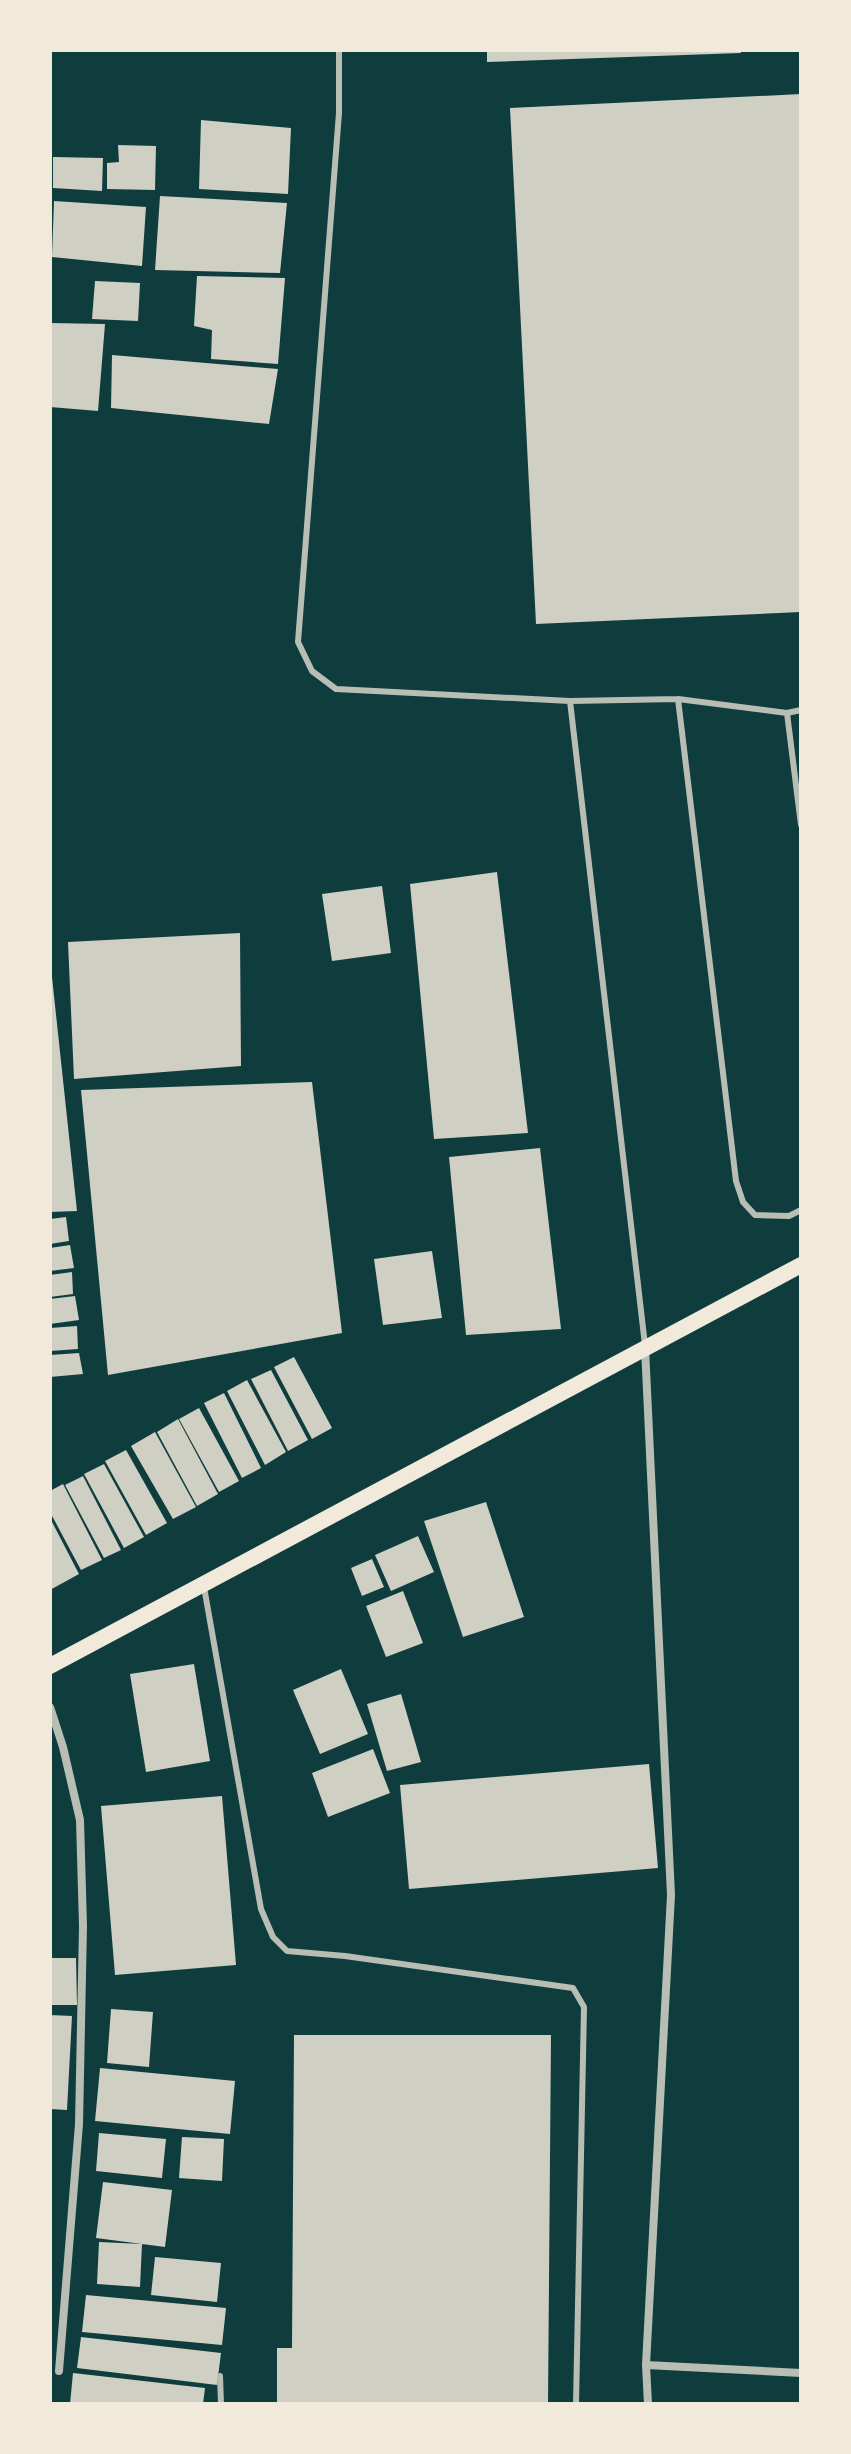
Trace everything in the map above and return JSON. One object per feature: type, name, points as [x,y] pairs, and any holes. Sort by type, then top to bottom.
[{"type":"main road","points":[[50,1666],[801,1265]]},
{"type":"street","points":[[645,1347],[671,1895],[646,2365],[648,2404]]},
{"type":"street","points":[[50,1707],[80,1820],[83,1926],[79,2124],[59,2371]]},
{"type":"street","points":[[646,2365],[801,2373]]},
{"type":"lane","points":[[339,50],[339,113],[298,642],[312,671],[336,689],[570,701],[678,699],[787,713],[801,710]]},
{"type":"lane","points":[[678,699],[736,1181],[743,1202],[755,1215],[789,1216],[801,1210]]},
{"type":"lane","points":[[570,701],[645,1347]]},
{"type":"lane","points":[[787,713],[801,825]]},
{"type":"lane","points":[[204,1584],[261,1909],[273,1937],[287,1951],[345,1956],[573,1988],[584,2007],[576,2404]]},
{"type":"lane","points":[[220,2376],[221,2404]]},
{"type":"building","points":[[487,50],[740,50],[741,53],[487,62]]},
{"type":"building","points":[[801,94],[801,612],[536,624],[510,108]]},
{"type":"building","points":[[201,120],[291,128],[288,194],[199,189]]},
{"type":"building","points":[[118,145],[156,146],[155,190],[107,189],[107,163],[119,162]]},
{"type":"building","points":[[53,157],[103,158],[102,191],[53,188]]},
{"type":"building","points":[[160,196],[287,203],[280,273],[155,270]]},
{"type":"building","points":[[54,201],[146,207],[142,266],[52,257]]},
{"type":"building","points":[[197,276],[285,278],[278,364],[211,359],[212,330],[194,326]]},
{"type":"building","points":[[95,281],[140,283],[138,321],[92,319]]},
{"type":"building","points":[[50,323],[105,324],[98,411],[50,407]]},
{"type":"building","points":[[112,355],[278,369],[269,424],[111,408]]},
{"type":"building","points":[[497,872],[528,1133],[434,1139],[410,884]]},
{"type":"building","points":[[382,886],[391,953],[332,961],[322,894]]},
{"type":"building","points":[[240,933],[241,1066],[74,1079],[68,942]]},
{"type":"building","points":[[52,977],[77,1211],[50,1212]]},
{"type":"building","points":[[312,1082],[342,1333],[108,1375],[81,1090]]},
{"type":"building","points":[[540,1148],[561,1329],[466,1335],[449,1157]]},
{"type":"building","points":[[66,1217],[69,1241],[50,1244],[50,1219]]},
{"type":"building","points":[[70,1245],[74,1268],[50,1271],[50,1248]]},
{"type":"building","points":[[432,1251],[442,1318],[383,1325],[374,1259]]},
{"type":"building","points":[[72,1272],[73,1294],[50,1297],[50,1275]]},
{"type":"building","points":[[75,1296],[79,1320],[50,1324],[50,1299]]},
{"type":"building","points":[[77,1326],[78,1349],[50,1351],[50,1328]]},
{"type":"building","points":[[79,1353],[83,1374],[50,1377],[50,1355]]},
{"type":"building","points":[[294,1357],[332,1428],[312,1439],[274,1367]]},
{"type":"building","points":[[271,1370],[308,1440],[288,1451],[251,1379]]},
{"type":"building","points":[[247,1380],[286,1452],[265,1465],[227,1391]]},
{"type":"building","points":[[224,1393],[261,1468],[242,1478],[204,1403]]},
{"type":"building","points":[[199,1408],[239,1481],[219,1492],[179,1419]]},
{"type":"building","points":[[178,1419],[218,1494],[197,1506],[157,1432]]},
{"type":"building","points":[[155,1432],[196,1507],[173,1519],[131,1446]]},
{"type":"building","points":[[126,1450],[167,1523],[146,1535],[105,1461]]},
{"type":"building","points":[[104,1464],[144,1537],[124,1548],[84,1474]]},
{"type":"building","points":[[83,1476],[121,1550],[104,1558],[65,1485]]},
{"type":"building","points":[[63,1484],[102,1560],[81,1570],[50,1512],[50,1491]]},
{"type":"building","points":[[486,1502],[524,1617],[463,1637],[424,1521]]},
{"type":"building","points":[[50,1518],[79,1574],[50,1590]]},
{"type":"building","points":[[418,1536],[434,1572],[391,1591],[375,1555]]},
{"type":"building","points":[[372,1559],[384,1587],[362,1596],[351,1568]]},
{"type":"building","points":[[403,1591],[423,1643],[386,1657],[366,1606]]},
{"type":"building","points":[[194,1664],[210,1761],[146,1772],[130,1674]]},
{"type":"building","points":[[341,1669],[368,1734],[320,1754],[293,1690]]},
{"type":"building","points":[[401,1694],[421,1762],[387,1771],[367,1704]]},
{"type":"building","points":[[373,1749],[390,1793],[328,1817],[312,1773]]},
{"type":"building","points":[[649,1764],[658,1868],[409,1889],[400,1785]]},
{"type":"building","points":[[222,1796],[236,1965],[115,1975],[101,1806]]},
{"type":"building","points":[[50,1958],[76,1958],[77,2005],[50,2005]]},
{"type":"building","points":[[111,2009],[153,2012],[149,2067],[107,2063]]},
{"type":"building","points":[[50,2015],[72,2016],[67,2110],[50,2109]]},
{"type":"building","points":[[294,2035],[551,2035],[548,2404],[277,2404],[277,2348],[292,2348]]},
{"type":"building","points":[[100,2068],[235,2081],[230,2134],[95,2121]]},
{"type":"building","points":[[99,2133],[166,2139],[162,2178],[96,2171]]},
{"type":"building","points":[[182,2137],[224,2139],[222,2181],[179,2178]]},
{"type":"building","points":[[103,2182],[172,2190],[165,2247],[96,2238]]},
{"type":"building","points":[[99,2242],[142,2244],[140,2287],[97,2284]]},
{"type":"building","points":[[155,2257],[221,2263],[217,2302],[151,2295]]},
{"type":"building","points":[[86,2295],[226,2308],[222,2345],[82,2332]]},
{"type":"building","points":[[81,2337],[221,2353],[217,2385],[77,2368]]},
{"type":"building","points":[[73,2373],[205,2388],[203,2404],[70,2404]]}]
